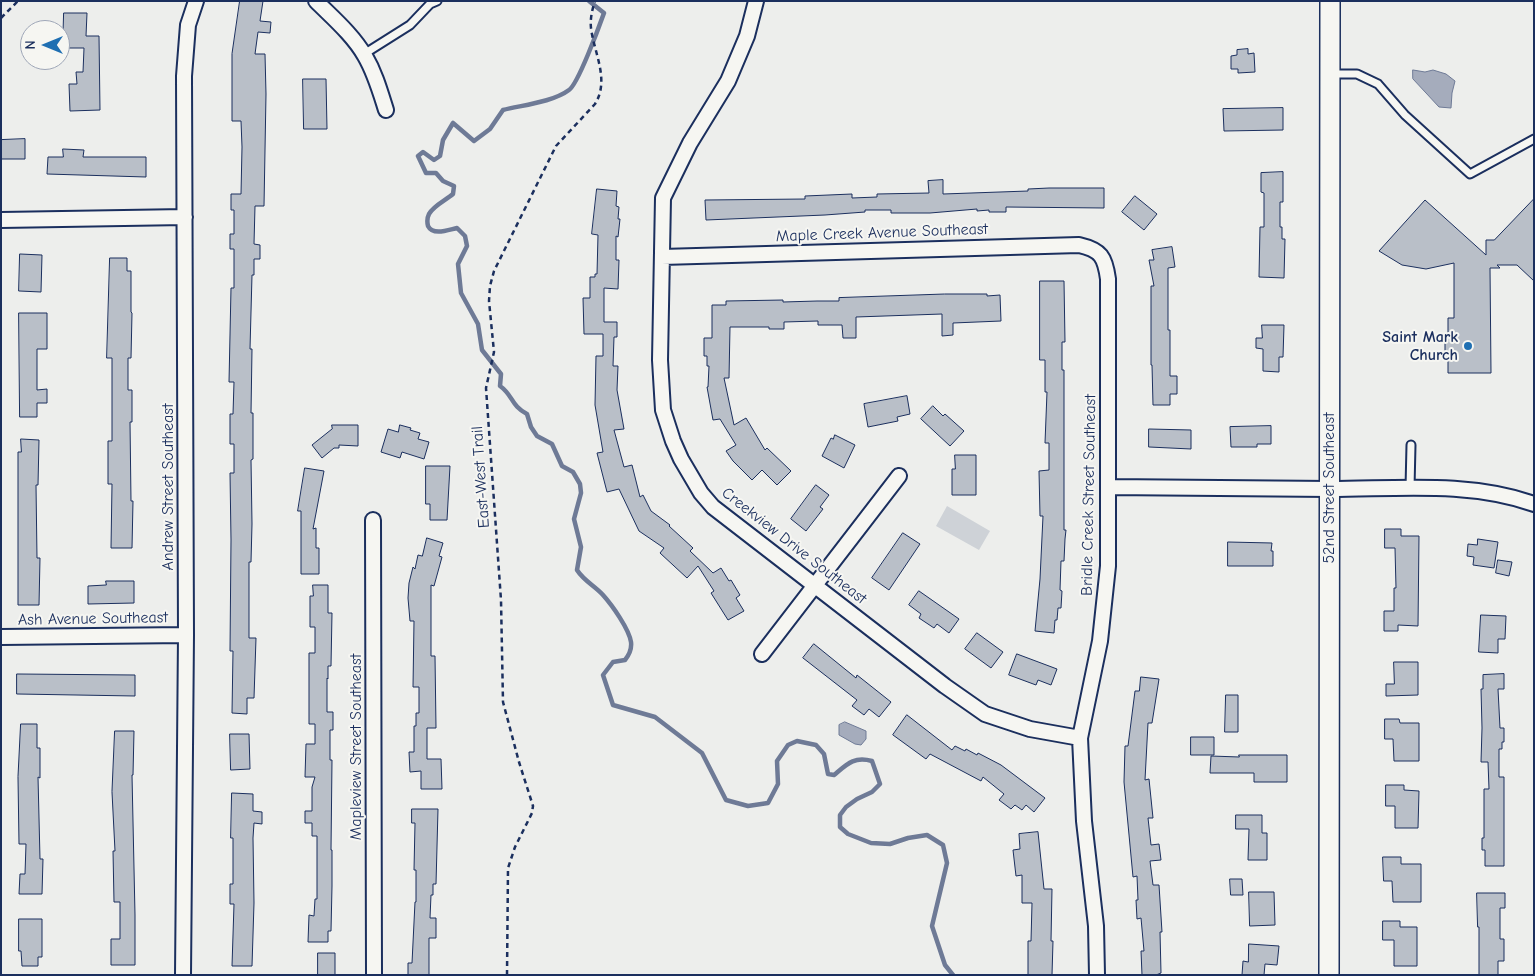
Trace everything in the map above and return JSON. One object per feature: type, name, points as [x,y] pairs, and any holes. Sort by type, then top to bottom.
[{"type":"main road","name":"52nd Street Southeast","points":[[1329,975],[1330,1]]},
{"type":"street","name":"Andrew Street Southeast","points":[[183,975],[186,635],[184,76],[188,25],[196,1]]},
{"type":"street","points":[[316,1],[351,37],[364,54],[373,71],[386,110]]},
{"type":"street","name":"Creekview Drive Southeast","points":[[756,1],[747,36],[728,81],[690,144],[663,198],[661,397],[680,460],[700,493],[713,507],[945,686],[985,714],[1030,729],[1080,738]]},
{"type":"street","points":[[1,220],[185,217]]},
{"type":"street","name":"Maple Creek Avenue Southeast","points":[[662,257],[1079,245],[1092,248],[1100,254]]},
{"type":"street","name":"Bridle Creek Street Southeast","points":[[1097,975],[1096,926],[1084,821],[1080,738],[1092,686],[1105,603],[1108,566],[1108,279],[1103,257],[1100,254]]},
{"type":"street","points":[[762,654],[898,476]]},
{"type":"street","points":[[1109,487],[1476,490],[1512,496],[1534,504]]},
{"type":"street","name":"Mapleview Street Southeast","points":[[373,520],[374,975]]},
{"type":"street","name":"Ash Avenue Southeast","points":[[1,637],[186,635]]},
{"type":"lane","points":[[364,54],[410,25],[430,4],[437,1]]},
{"type":"lane","points":[[1330,74],[1357,74],[1378,84],[1405,115],[1470,174],[1534,139]]},
{"type":"lane","points":[[1410,488],[1411,445]]},
{"type":"path","points":[[1,18],[18,1]]},
{"type":"path","name":"East-West Trail","points":[[507,975],[508,868],[515,847],[532,813],[533,806],[519,762],[504,702],[501,600],[486,388],[494,352],[489,301],[490,286],[494,271],[556,146],[596,104],[599,98],[601,77],[599,59],[591,29],[594,1]]},
{"type":"shaded area","points":[[947,506],[990,531],[979,550],[936,526]]},
{"type":"water","points":[[1413,70],[1425,72],[1433,70],[1446,74],[1455,81],[1451,108],[1439,107],[1413,79]]},
{"type":"water","points":[[845,722],[866,731],[866,739],[861,745],[855,744],[839,735],[839,725]]},
{"type":"building","points":[[240,1],[263,1],[260,21],[271,22],[270,33],[258,32],[255,54],[265,54],[266,94],[264,206],[255,206],[254,244],[260,245],[260,259],[254,259],[254,275],[252,275],[250,349],[252,349],[251,413],[253,413],[253,459],[251,460],[252,524],[251,562],[249,562],[249,638],[256,638],[254,698],[247,698],[247,714],[232,713],[233,651],[230,651],[230,473],[234,473],[234,444],[230,444],[230,414],[233,414],[234,382],[229,382],[231,288],[234,288],[234,249],[230,249],[230,234],[234,234],[234,210],[231,210],[231,194],[241,194],[242,147],[241,121],[232,121],[232,54]]},
{"type":"building","points":[[64,13],[87,13],[86,36],[99,36],[100,110],[70,111],[69,84],[77,84],[76,72],[83,72],[84,48],[70,48],[70,20],[64,20]]},
{"type":"building","points":[[1248,49],[1248,54],[1254,53],[1255,72],[1238,73],[1238,69],[1231,69],[1231,56],[1237,55],[1237,50]]},
{"type":"building","points":[[303,79],[326,79],[327,129],[304,129]]},
{"type":"building","points":[[1283,108],[1283,130],[1224,131],[1223,109]]},
{"type":"building","points":[[25,139],[25,159],[1,159],[1,140]]},
{"type":"building","points":[[63,149],[84,150],[83,157],[146,157],[146,177],[47,174],[48,157],[63,157]]},
{"type":"building","points":[[1283,172],[1283,202],[1280,202],[1280,227],[1282,227],[1282,239],[1285,239],[1284,278],[1259,277],[1260,227],[1264,227],[1264,193],[1261,192],[1261,173]]},
{"type":"building","points":[[943,180],[943,194],[1028,191],[1028,189],[1049,188],[1104,188],[1104,208],[1006,207],[1006,212],[977,211],[977,209],[930,213],[891,213],[891,210],[865,210],[865,212],[825,215],[706,220],[705,200],[805,199],[805,196],[852,194],[852,198],[877,197],[877,194],[929,193],[928,181]]},
{"type":"building","points":[[597,189],[617,191],[616,206],[619,207],[618,237],[616,236],[616,260],[619,260],[618,289],[604,288],[604,322],[617,322],[617,337],[614,337],[613,366],[618,366],[617,390],[624,429],[614,430],[624,467],[632,465],[640,497],[643,495],[651,511],[670,525],[693,548],[690,551],[713,573],[721,568],[729,581],[731,580],[740,595],[736,598],[744,611],[728,620],[711,593],[714,591],[698,566],[687,578],[660,553],[664,548],[639,531],[619,489],[607,492],[597,453],[603,452],[595,405],[596,356],[603,356],[603,334],[584,334],[583,298],[590,298],[590,277],[595,277],[595,274],[597,274],[598,235],[592,234]]},
{"type":"building","points":[[1135,196],[1157,214],[1144,230],[1122,212]]},
{"type":"building","points":[[1534,199],[1534,281],[1517,265],[1497,265],[1500,268],[1490,268],[1491,373],[1448,373],[1448,360],[1445,360],[1445,335],[1448,335],[1448,318],[1454,318],[1454,263],[1426,269],[1402,265],[1379,251],[1425,200],[1486,255],[1486,240],[1494,240]]},
{"type":"building","points":[[1172,247],[1175,267],[1168,268],[1168,330],[1170,330],[1170,376],[1177,376],[1177,394],[1170,394],[1170,405],[1153,405],[1151,286],[1154,286],[1149,260],[1154,260],[1152,250]]},
{"type":"building","points":[[20,254],[42,255],[41,292],[19,291]]},
{"type":"building","points":[[110,258],[127,258],[127,271],[131,271],[131,358],[128,358],[128,390],[132,390],[132,422],[130,422],[131,501],[133,501],[132,548],[111,548],[112,484],[108,484],[108,441],[112,441],[112,358],[107,358]]},
{"type":"building","points":[[1040,281],[1064,281],[1065,342],[1062,342],[1062,370],[1064,370],[1064,530],[1066,530],[1064,561],[1061,561],[1061,608],[1058,608],[1054,633],[1035,631],[1043,516],[1040,516],[1039,471],[1049,470],[1049,443],[1045,443],[1047,392],[1045,392],[1045,360],[1040,360]]},
{"type":"building","points":[[945,294],[1000,295],[1001,321],[953,323],[953,335],[942,336],[942,314],[856,317],[856,338],[843,338],[842,325],[818,325],[818,321],[784,322],[784,329],[730,327],[729,378],[724,378],[734,425],[746,418],[765,450],[767,448],[791,471],[777,485],[762,470],[752,480],[733,461],[726,451],[736,445],[720,419],[713,420],[707,387],[709,366],[707,366],[707,356],[704,356],[704,338],[712,338],[712,305],[726,305],[726,301],[839,301],[839,298]]},
{"type":"building","points":[[19,313],[47,313],[47,349],[37,349],[37,390],[47,389],[47,403],[37,403],[37,417],[20,417]]},
{"type":"building","points":[[1262,325],[1284,325],[1283,357],[1279,357],[1279,372],[1263,371],[1263,349],[1256,348],[1256,338],[1262,338]]},
{"type":"building","points":[[907,396],[910,414],[897,417],[898,421],[868,427],[864,404]]},
{"type":"building","points":[[933,406],[943,416],[945,414],[964,431],[950,446],[921,419]]},
{"type":"building","points":[[332,425],[358,425],[358,446],[339,445],[339,448],[334,448],[322,458],[312,445],[332,429]]},
{"type":"building","points":[[400,425],[420,433],[418,439],[429,442],[424,459],[402,452],[400,458],[381,452],[388,429],[398,432]]},
{"type":"building","points":[[1271,426],[1271,444],[1257,444],[1257,447],[1231,447],[1230,427]]},
{"type":"building","points":[[1149,429],[1191,430],[1191,449],[1149,447]]},
{"type":"building","points":[[835,435],[855,445],[844,468],[822,456],[831,438],[833,439]]},
{"type":"building","points":[[21,439],[39,440],[38,485],[36,485],[37,558],[40,558],[39,605],[18,605],[18,452],[21,452]]},
{"type":"building","points":[[955,455],[976,455],[976,495],[952,495],[952,469],[955,469]]},
{"type":"building","points":[[426,466],[450,466],[447,520],[430,520],[430,504],[426,504]]},
{"type":"building","points":[[305,468],[324,471],[313,529],[316,528],[316,548],[319,548],[319,574],[301,574],[301,511],[298,511]]},
{"type":"building","points":[[816,485],[829,495],[820,507],[823,509],[806,531],[791,519]]},
{"type":"building","points":[[1385,529],[1401,529],[1401,536],[1419,536],[1418,626],[1398,625],[1398,631],[1384,631],[1384,611],[1394,611],[1394,588],[1396,588],[1395,548],[1385,548]]},
{"type":"building","points":[[903,533],[920,544],[889,590],[872,578]]},
{"type":"building","points":[[427,538],[443,543],[439,556],[442,557],[434,586],[431,585],[431,656],[435,656],[436,728],[427,728],[427,759],[441,759],[442,789],[421,789],[421,771],[410,772],[409,752],[414,752],[414,726],[416,726],[416,713],[419,713],[419,687],[413,687],[414,621],[410,621],[409,583],[413,567],[415,569],[418,555],[422,556]]},
{"type":"building","points":[[1478,539],[1498,542],[1494,568],[1473,565],[1474,557],[1467,556],[1468,544],[1477,545]]},
{"type":"building","points":[[1228,542],[1272,543],[1273,566],[1228,566]]},
{"type":"building","points":[[1498,560],[1512,562],[1509,576],[1496,573]]},
{"type":"building","points":[[106,581],[134,581],[134,603],[88,604],[88,586],[106,585]]},
{"type":"building","points":[[313,585],[328,585],[328,613],[332,613],[331,666],[328,666],[327,678],[327,712],[333,712],[333,730],[330,730],[330,760],[332,760],[332,886],[331,931],[328,931],[328,942],[308,942],[309,915],[314,916],[315,899],[317,899],[317,836],[312,836],[312,823],[305,823],[305,811],[312,811],[312,787],[315,777],[305,777],[306,744],[315,744],[315,724],[309,724],[309,653],[315,653],[315,627],[310,627],[310,596],[313,596]]},
{"type":"building","points":[[919,591],[959,619],[949,633],[937,624],[934,628],[919,618],[921,614],[909,605]]},
{"type":"building","points":[[1481,615],[1506,616],[1505,639],[1498,639],[1498,653],[1479,652]]},
{"type":"building","points":[[977,633],[1003,652],[991,668],[965,649]]},
{"type":"building","points":[[814,644],[856,678],[857,675],[891,702],[879,717],[869,709],[864,715],[852,706],[857,700],[803,658]]},
{"type":"building","points":[[1017,654],[1057,669],[1051,685],[1038,680],[1036,685],[1009,675]]},
{"type":"building","points":[[1394,662],[1418,662],[1418,695],[1386,696],[1386,684],[1394,684]]},
{"type":"building","points":[[17,674],[135,675],[135,696],[17,694]]},
{"type":"building","points":[[1504,674],[1504,689],[1498,689],[1500,728],[1504,728],[1504,742],[1502,742],[1502,749],[1499,749],[1499,777],[1504,777],[1504,866],[1485,866],[1485,850],[1482,850],[1482,838],[1484,838],[1484,789],[1489,789],[1488,762],[1481,762],[1481,689],[1483,689],[1483,675]]},
{"type":"building","points":[[1141,677],[1159,679],[1152,723],[1148,723],[1145,780],[1149,779],[1153,818],[1148,818],[1151,845],[1159,844],[1161,860],[1150,861],[1153,885],[1159,885],[1162,932],[1160,932],[1161,973],[1156,975],[1142,975],[1141,951],[1144,951],[1141,918],[1137,919],[1137,876],[1133,877],[1124,782],[1125,746],[1128,746],[1135,691],[1139,691]]},
{"type":"building","points":[[1226,695],[1238,695],[1238,732],[1225,732]]},
{"type":"building","points":[[907,715],[952,750],[955,746],[977,755],[978,753],[1001,765],[1045,798],[1034,812],[1026,805],[1022,810],[1015,805],[1011,809],[999,800],[1004,794],[983,777],[981,781],[930,754],[926,759],[893,735]]},
{"type":"building","points":[[1385,719],[1399,719],[1400,723],[1419,723],[1419,761],[1394,761],[1393,739],[1385,739]]},
{"type":"building","points":[[21,724],[37,724],[37,748],[40,748],[40,778],[38,777],[40,859],[43,859],[42,894],[19,894],[20,874],[25,874],[26,844],[19,844],[18,777]]},
{"type":"building","points":[[115,731],[134,731],[132,775],[135,965],[111,965],[111,939],[120,939],[120,902],[114,902],[113,851],[115,851],[112,792]]},
{"type":"building","points":[[230,734],[249,734],[250,769],[231,770]]},
{"type":"building","points":[[1191,737],[1214,737],[1214,755],[1191,755]]},
{"type":"building","points":[[1239,755],[1287,755],[1287,782],[1254,782],[1254,773],[1210,773],[1211,756],[1239,757]]},
{"type":"building","points":[[1386,785],[1404,785],[1404,790],[1419,791],[1418,828],[1395,828],[1395,806],[1386,806]]},
{"type":"building","points":[[232,793],[253,794],[253,811],[262,812],[262,824],[254,823],[253,838],[254,903],[252,966],[232,966],[234,904],[230,904],[230,884],[233,884]]},
{"type":"building","points":[[412,809],[438,809],[436,884],[433,884],[433,895],[431,895],[430,918],[436,918],[436,938],[429,938],[429,975],[408,975],[408,963],[412,963],[416,902],[416,870],[414,870],[415,823],[412,823]]},
{"type":"building","points":[[1236,815],[1262,815],[1262,833],[1267,833],[1267,860],[1248,860],[1249,829],[1236,829]]},
{"type":"building","points":[[1038,832],[1044,889],[1052,889],[1052,975],[1028,975],[1028,941],[1031,941],[1032,903],[1022,903],[1022,875],[1016,876],[1013,850],[1020,849],[1019,834]]},
{"type":"building","points":[[1383,857],[1401,857],[1401,864],[1421,864],[1421,902],[1393,902],[1392,881],[1384,881]]},
{"type":"building","points":[[1230,879],[1242,879],[1243,895],[1231,895]]},
{"type":"building","points":[[1249,892],[1274,892],[1275,925],[1250,926]]},
{"type":"building","points":[[1477,893],[1505,893],[1505,908],[1500,908],[1500,939],[1504,939],[1504,961],[1498,961],[1498,975],[1479,975]]},
{"type":"building","points":[[19,919],[42,919],[42,957],[38,957],[38,966],[22,966],[21,951],[19,951]]},
{"type":"building","points":[[1383,921],[1400,921],[1400,927],[1417,927],[1417,966],[1394,966],[1394,940],[1383,940]]},
{"type":"building","points":[[1249,944],[1279,946],[1277,965],[1265,964],[1264,975],[1242,975],[1243,961],[1248,962]]},
{"type":"building","points":[[318,953],[335,953],[335,975],[318,975]]},
{"type":"waterway","points":[[589,1],[604,13],[583,67],[569,90],[546,100],[503,110],[490,129],[474,141],[453,123],[443,140],[440,156],[434,160],[423,152],[418,156],[426,173],[436,173],[443,181],[454,186],[453,194],[429,214],[428,226],[437,232],[457,228],[465,236],[467,246],[458,264],[461,293],[478,324],[482,350],[501,374],[500,386],[518,408],[527,414],[531,427],[537,436],[552,444],[562,466],[573,472],[580,484],[581,493],[574,519],[581,547],[577,570],[611,605],[624,624],[631,642],[630,652],[625,660],[613,662],[603,675],[613,705],[655,717],[702,753],[726,800],[748,806],[768,803],[778,784],[777,761],[788,745],[797,741],[816,745],[824,754],[828,774],[834,775],[855,760],[872,761],[880,784],[872,792],[846,807],[840,815],[840,827],[848,834],[871,843],[890,844],[908,838],[927,835],[943,845],[947,863],[932,926],[945,965],[953,975]]},
{"type":"place","name":"Saint Mark Church","points":[[1468,346]]}]
